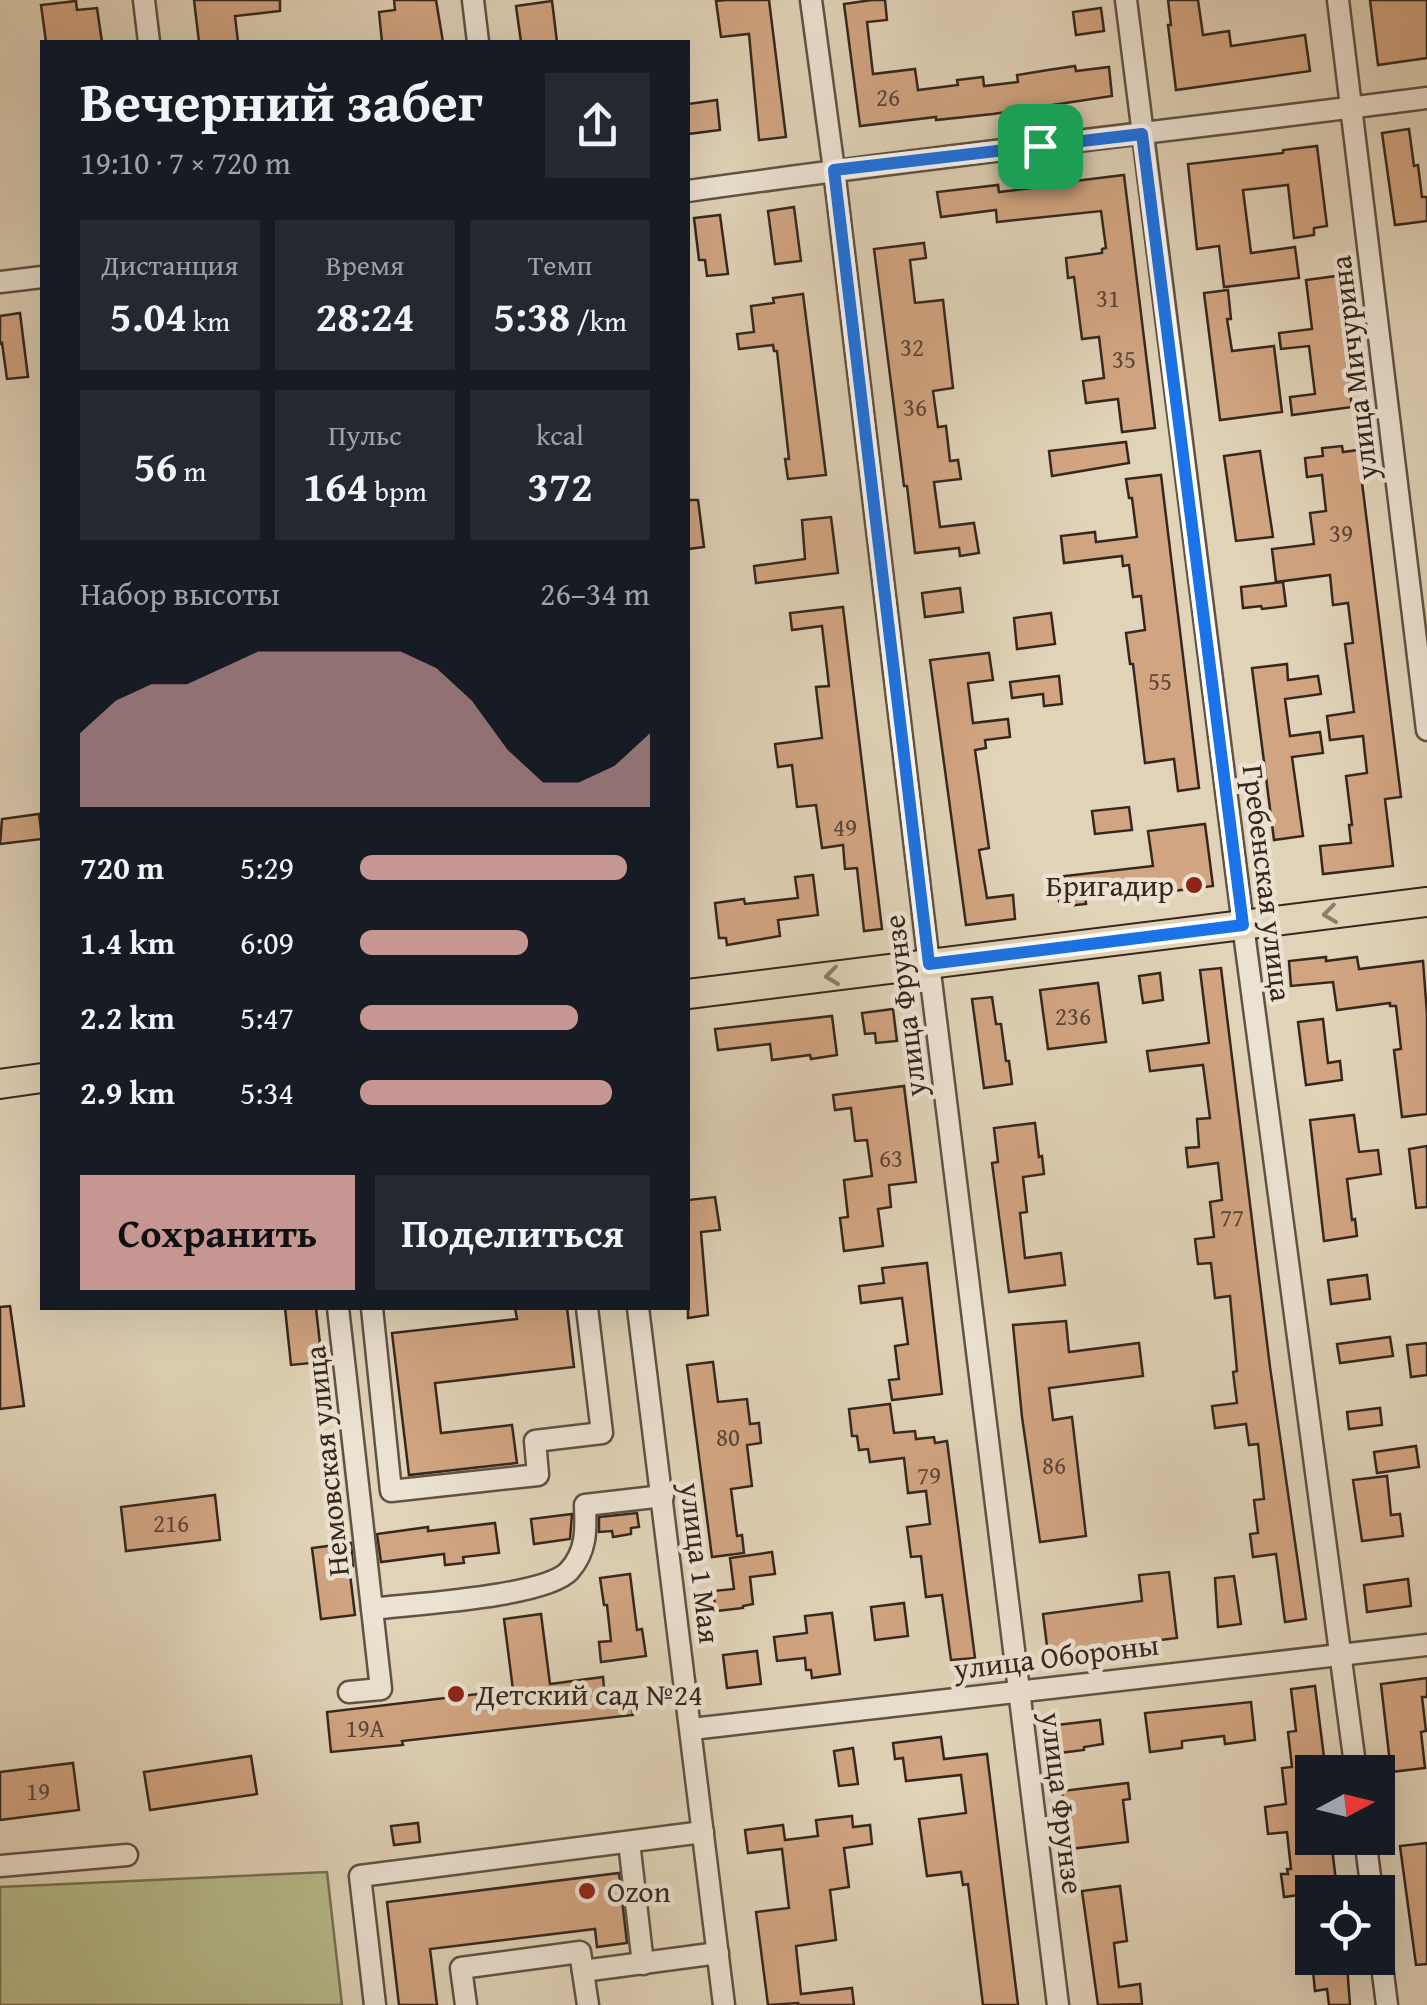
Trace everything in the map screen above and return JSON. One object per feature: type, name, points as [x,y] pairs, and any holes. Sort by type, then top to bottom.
[{"type":"main road","points":[[690,994],[1427,902]]},
{"type":"main road","points":[[0,1084],[40,1078]]},
{"type":"street","points":[[144,0],[149,40]]},
{"type":"street","points":[[473,0],[478,40]]},
{"type":"street","name":"улица Фрунзе","points":[[811,0],[1058,2005]]},
{"type":"street","name":"Гребенская улица","points":[[1126,0],[1243,925],[1354,1755]]},
{"type":"street","name":"улица Мичурина","points":[[1338,0],[1427,730]]},
{"type":"street","points":[[690,191],[1427,98]]},
{"type":"street","points":[[0,282],[40,276]]},
{"type":"street","name":"Немовская улица","points":[[338,1310],[381,1689],[349,1692]]},
{"type":"street","points":[[372,1310],[391,1491],[538,1475],[535,1441],[602,1433],[587,1310]]},
{"type":"street","name":"улица 1 Мая","points":[[638,1310],[724,2005]]},
{"type":"street","points":[[372,1608],[536,1587],[568,1573],[586,1542],[585,1505],[663,1496]]},
{"type":"street","name":"улица Обороны","points":[[692,1730],[1427,1644]]},
{"type":"street","points":[[375,2005],[360,1876],[703,1832]]},
{"type":"street","points":[[630,1842],[643,1964]]},
{"type":"street","points":[[0,1866],[127,1855]]},
{"type":"street","points":[[466,2005],[462,1968],[580,1952],[588,2005]]},
{"type":"street","points":[[583,1971],[718,1953]]},
{"type":"street","points":[[1383,1975],[1387,2005]]},
{"type":"green space","points":[[327,1872],[342,2005],[0,2005],[0,1887]]},
{"type":"building","points":[[194,0],[280,0],[280,11],[235,16],[238,40],[199,40]]},
{"type":"building","points":[[394,0],[436,0],[443,40],[382,40],[379,12],[395,10]]},
{"type":"building","points":[[769,0],[786,137],[759,140],[749,34],[721,37],[716,1]]},
{"type":"building","points":[[885,0],[887,20],[867,22],[873,74],[915,69],[918,90],[958,85],[957,80],[983,77],[984,86],[1018,82],[1017,75],[1048,70],[1109,67],[1112,96],[993,114],[860,126],[844,4]]},
{"type":"building","points":[[1168,0],[1198,0],[1203,35],[1229,31],[1231,46],[1305,35],[1310,71],[1176,90]]},
{"type":"building","points":[[1370,0],[1427,0],[1427,58],[1378,65]]},
{"type":"building","points":[[76,1],[77,10],[97,8],[102,40],[46,40],[41,5]]},
{"type":"building","points":[[552,1],[557,40],[521,40],[516,6]]},
{"type":"building","points":[[1101,8],[1104,31],[1076,35],[1073,12]]},
{"type":"building","points":[[717,100],[720,130],[690,134],[690,104]]},
{"type":"building","points":[[1409,129],[1422,197],[1427,197],[1427,221],[1395,225],[1382,133]]},
{"type":"building","points":[[1317,146],[1327,226],[1314,228],[1314,235],[1294,238],[1288,185],[1243,190],[1251,253],[1295,247],[1299,278],[1224,287],[1219,246],[1197,249],[1188,164]]},
{"type":"building","points":[[1124,175],[1155,428],[1122,432],[1118,399],[1086,403],[1083,381],[1104,378],[1099,337],[1082,339],[1074,277],[1068,278],[1066,258],[1102,253],[1106,248],[1101,211],[997,222],[996,210],[941,217],[937,192],[998,185],[999,192],[1040,187],[1039,182]]},
{"type":"building","points":[[794,207],[801,261],[775,264],[768,211]]},
{"type":"building","points":[[720,215],[728,274],[707,276],[705,260],[699,260],[694,218]]},
{"type":"building","points":[[924,243],[926,258],[910,260],[915,303],[943,300],[953,388],[933,391],[938,427],[946,426],[950,461],[958,460],[961,479],[934,482],[940,527],[974,523],[979,553],[960,556],[959,548],[915,553],[874,249]]},
{"type":"building","points":[[1336,276],[1352,407],[1292,415],[1290,397],[1315,394],[1309,346],[1281,349],[1279,333],[1312,329],[1306,280]]},
{"type":"building","points":[[1228,290],[1232,351],[1274,346],[1282,412],[1220,420],[1204,293]]},
{"type":"building","points":[[803,294],[826,475],[788,479],[777,351],[773,345],[739,349],[737,334],[754,332],[751,306]]},
{"type":"building","points":[[20,313],[28,377],[7,379],[0,344],[0,316]]},
{"type":"building","points":[[1126,442],[1129,463],[1052,476],[1049,451]]},
{"type":"building","points":[[1342,446],[1343,452],[1358,450],[1401,797],[1385,799],[1393,866],[1323,874],[1320,846],[1351,843],[1346,776],[1367,773],[1363,736],[1330,740],[1327,716],[1354,712],[1345,644],[1353,643],[1348,603],[1333,605],[1330,575],[1276,582],[1272,549],[1314,544],[1310,513],[1326,511],[1322,475],[1307,477],[1305,458],[1323,456],[1322,448]]},
{"type":"building","points":[[1260,451],[1273,537],[1236,541],[1224,456]]},
{"type":"building","points":[[1161,475],[1199,788],[1178,791],[1174,759],[1145,763],[1126,633],[1145,630],[1141,596],[1133,597],[1129,565],[1123,566],[1122,556],[1064,563],[1061,536],[1095,532],[1096,542],[1137,537],[1126,479]]},
{"type":"building","points":[[690,500],[698,500],[704,547],[690,549]]},
{"type":"building","points":[[831,517],[838,573],[756,583],[754,566],[805,559],[802,520]]},
{"type":"building","points":[[1283,582],[1286,606],[1243,608],[1241,587]]},
{"type":"building","points":[[960,588],[963,612],[925,617],[922,593]]},
{"type":"building","points":[[843,607],[882,929],[864,931],[857,868],[845,869],[843,845],[822,848],[816,805],[797,807],[792,765],[778,767],[775,744],[822,738],[816,687],[829,686],[822,626],[792,630],[790,613]]},
{"type":"building","points":[[1051,613],[1055,644],[1017,649],[1014,618]]},
{"type":"building","points":[[989,653],[993,680],[968,683],[973,723],[1008,719],[1010,737],[985,740],[986,748],[975,750],[989,848],[979,850],[987,898],[1013,895],[1015,919],[966,925],[930,660]]},
{"type":"building","points":[[1287,664],[1288,680],[1318,676],[1321,694],[1285,699],[1290,736],[1320,732],[1323,753],[1292,757],[1303,836],[1274,840],[1252,668]]},
{"type":"building","points":[[1059,676],[1062,704],[1044,706],[1043,694],[1012,698],[1010,682]]},
{"type":"building","points":[[1129,807],[1132,830],[1095,834],[1092,811]]},
{"type":"building","points":[[39,814],[40,839],[0,844],[2,819]]},
{"type":"building","points":[[1205,824],[1213,886],[1118,898],[1117,889],[1085,893],[1086,904],[1067,906],[1066,900],[1059,901],[1056,877],[1153,866],[1148,831]]},
{"type":"building","points":[[813,875],[818,915],[778,920],[780,936],[727,945],[726,938],[719,938],[715,903],[798,898],[795,877]]},
{"type":"building","points":[[1326,957],[1326,961],[1357,957],[1359,969],[1423,961],[1427,1114],[1402,1117],[1394,1050],[1401,1049],[1396,1006],[1390,1003],[1337,1010],[1333,982],[1291,986],[1289,961]]},
{"type":"building","points":[[1221,968],[1270,1367],[1306,1619],[1285,1622],[1276,1554],[1253,1557],[1250,1534],[1258,1533],[1254,1500],[1264,1499],[1258,1444],[1249,1445],[1246,1424],[1215,1428],[1212,1406],[1237,1403],[1233,1372],[1237,1371],[1230,1296],[1215,1298],[1211,1263],[1198,1264],[1195,1239],[1214,1237],[1210,1202],[1222,1200],[1218,1163],[1188,1167],[1186,1148],[1199,1147],[1197,1119],[1210,1118],[1203,1065],[1150,1071],[1147,1051],[1209,1043],[1200,970]]},
{"type":"building","points":[[1160,973],[1163,1000],[1143,1003],[1139,976]]},
{"type":"building","points":[[1098,983],[1106,1042],[1048,1049],[1040,990]]},
{"type":"building","points":[[992,997],[1012,1084],[984,1088],[972,999]]},
{"type":"building","points":[[893,1009],[897,1041],[876,1043],[875,1033],[865,1034],[862,1013]]},
{"type":"building","points":[[832,1016],[837,1055],[772,1060],[770,1044],[718,1050],[715,1029]]},
{"type":"building","points":[[1323,1019],[1328,1063],[1340,1061],[1342,1080],[1306,1085],[1298,1022]]},
{"type":"building","points":[[904,1086],[916,1182],[889,1185],[891,1207],[878,1209],[883,1246],[844,1251],[840,1218],[848,1217],[844,1180],[872,1176],[867,1140],[855,1141],[851,1108],[835,1110],[833,1095]]},
{"type":"building","points":[[1354,1115],[1359,1152],[1378,1150],[1381,1174],[1347,1179],[1357,1236],[1324,1241],[1310,1120]]},
{"type":"building","points":[[1035,1123],[1044,1174],[1023,1177],[1027,1212],[1020,1213],[1025,1258],[1061,1253],[1065,1285],[1009,1292],[992,1163],[998,1162],[994,1128]]},
{"type":"building","points":[[1427,1146],[1427,1207],[1416,1208],[1409,1149]]},
{"type":"building","points":[[715,1197],[720,1230],[701,1232],[708,1315],[688,1318],[690,1310],[690,1200]]},
{"type":"building","points":[[927,1263],[942,1394],[892,1400],[889,1380],[899,1379],[895,1346],[908,1344],[902,1298],[861,1303],[859,1286],[884,1283],[882,1268]]},
{"type":"building","points":[[1367,1275],[1370,1299],[1331,1304],[1328,1280]]},
{"type":"building","points":[[10,1306],[24,1406],[0,1409],[0,1307]]},
{"type":"building","points":[[285,1310],[316,1310],[322,1362],[291,1365]]},
{"type":"building","points":[[515,1310],[567,1310],[574,1367],[435,1383],[441,1433],[512,1425],[517,1463],[409,1475],[392,1333],[517,1319]]},
{"type":"building","points":[[1066,1321],[1069,1352],[1139,1343],[1143,1376],[1049,1388],[1053,1420],[1072,1417],[1086,1536],[1040,1542],[1013,1325]]},
{"type":"building","points":[[1390,1337],[1393,1356],[1340,1363],[1337,1344]]},
{"type":"building","points":[[1427,1343],[1427,1375],[1411,1377],[1407,1345]]},
{"type":"building","points":[[713,1362],[718,1402],[747,1399],[750,1424],[759,1423],[761,1443],[747,1445],[752,1486],[731,1489],[737,1536],[742,1535],[744,1553],[712,1557],[687,1365]]},
{"type":"building","points":[[890,1404],[894,1433],[915,1431],[916,1439],[934,1437],[935,1443],[947,1441],[975,1658],[951,1660],[942,1595],[926,1597],[921,1556],[911,1557],[907,1527],[930,1524],[926,1491],[908,1493],[904,1458],[870,1462],[868,1449],[859,1450],[857,1436],[852,1436],[849,1409]]},
{"type":"building","points":[[1380,1408],[1382,1425],[1349,1429],[1347,1412]]},
{"type":"building","points":[[1416,1446],[1419,1467],[1377,1473],[1374,1452]]},
{"type":"building","points":[[1387,1476],[1391,1515],[1400,1514],[1403,1536],[1362,1541],[1353,1480]]},
{"type":"building","points":[[215,1495],[220,1540],[126,1551],[121,1507]]},
{"type":"building","points":[[637,1513],[639,1527],[631,1528],[631,1534],[613,1537],[612,1531],[599,1532],[599,1517]]},
{"type":"building","points":[[572,1514],[570,1539],[534,1544],[531,1519]]},
{"type":"building","points":[[495,1523],[499,1553],[463,1557],[464,1563],[445,1565],[444,1554],[381,1562],[377,1534]]},
{"type":"building","points":[[351,1543],[353,1566],[349,1566],[355,1615],[321,1619],[312,1548]]},
{"type":"building","points":[[772,1552],[775,1574],[750,1577],[753,1604],[716,1611],[713,1591],[734,1589],[730,1558]]},
{"type":"building","points":[[1169,1572],[1177,1638],[1048,1654],[1043,1614],[1142,1601],[1139,1575]]},
{"type":"building","points":[[630,1574],[637,1630],[642,1629],[646,1656],[601,1662],[599,1642],[611,1641],[600,1578]]},
{"type":"building","points":[[1234,1576],[1241,1624],[1218,1627],[1215,1578]]},
{"type":"building","points":[[1408,1579],[1411,1606],[1367,1612],[1364,1585]]},
{"type":"building","points":[[904,1603],[908,1636],[875,1640],[871,1607]]},
{"type":"building","points":[[832,1613],[840,1674],[812,1678],[811,1670],[806,1670],[805,1658],[777,1661],[774,1637],[807,1633],[805,1616]]},
{"type":"building","points":[[541,1614],[550,1684],[603,1677],[605,1699],[631,1696],[633,1715],[331,1752],[327,1712],[513,1690],[504,1619]]},
{"type":"building","points":[[757,1651],[761,1684],[727,1688],[723,1655]]},
{"type":"building","points":[[1427,1678],[1427,1697],[1422,1697],[1426,1731],[1421,1732],[1425,1768],[1395,1772],[1395,1755],[1389,1755],[1381,1684]]},
{"type":"building","points":[[1315,1686],[1324,1755],[1295,1755],[1295,1855],[1333,1855],[1335,1875],[1295,1875],[1295,1896],[1284,1897],[1281,1874],[1288,1874],[1287,1869],[1291,1869],[1287,1832],[1268,1834],[1265,1807],[1286,1804],[1282,1768],[1292,1767],[1288,1732],[1296,1731],[1291,1689]]},
{"type":"building","points":[[1251,1702],[1255,1740],[1225,1744],[1224,1736],[1182,1741],[1182,1748],[1150,1752],[1145,1713]]},
{"type":"building","points":[[1100,1720],[1103,1744],[1059,1753],[1056,1725]]},
{"type":"building","points":[[941,1737],[944,1759],[987,1754],[1018,2005],[983,2005],[968,1884],[963,1885],[961,1872],[927,1876],[919,1819],[966,1813],[961,1775],[906,1781],[903,1758],[895,1759],[893,1743]]},
{"type":"building","points":[[853,1748],[858,1784],[839,1786],[834,1751]]},
{"type":"building","points":[[251,1756],[257,1794],[150,1810],[144,1772]]},
{"type":"building","points":[[73,1763],[79,1810],[0,1820],[0,1772]]},
{"type":"building","points":[[1128,1783],[1130,1799],[1123,1800],[1128,1842],[1070,1849],[1062,1791]]},
{"type":"building","points":[[852,1816],[853,1827],[870,1825],[872,1844],[844,1848],[849,1887],[830,1890],[836,1940],[796,1946],[801,1994],[852,1988],[854,2005],[768,2005],[756,1912],[789,1908],[782,1849],[748,1853],[745,1830],[783,1825],[785,1840],[818,1836],[816,1820]]},
{"type":"building","points":[[418,1823],[420,1842],[394,1845],[391,1826]]},
{"type":"building","points":[[1427,1843],[1427,1964],[1416,1965],[1400,1846]]},
{"type":"building","points":[[619,1873],[627,1943],[597,1947],[595,1929],[430,1949],[437,2005],[399,2005],[387,1902]]},
{"type":"building","points":[[1120,1886],[1127,1941],[1114,1943],[1119,1987],[1140,1984],[1142,2004],[1098,2005],[1082,1891]]},
{"type":"building","points":[[1313,1975],[1348,1975],[1350,2005],[1329,2005],[1327,1989],[1315,1991]]},
{"type":"place","name":"Бригадир","points":[[1194,885]]},
{"type":"place","name":"Детский сад №24","points":[[456,1694]]},
{"type":"place","name":"Ozon","points":[[587,1891]]},
{"type":"route","points":[[1142,134],[1243,925],[929,964],[834,170],[1040,146],[1142,134]]}]
